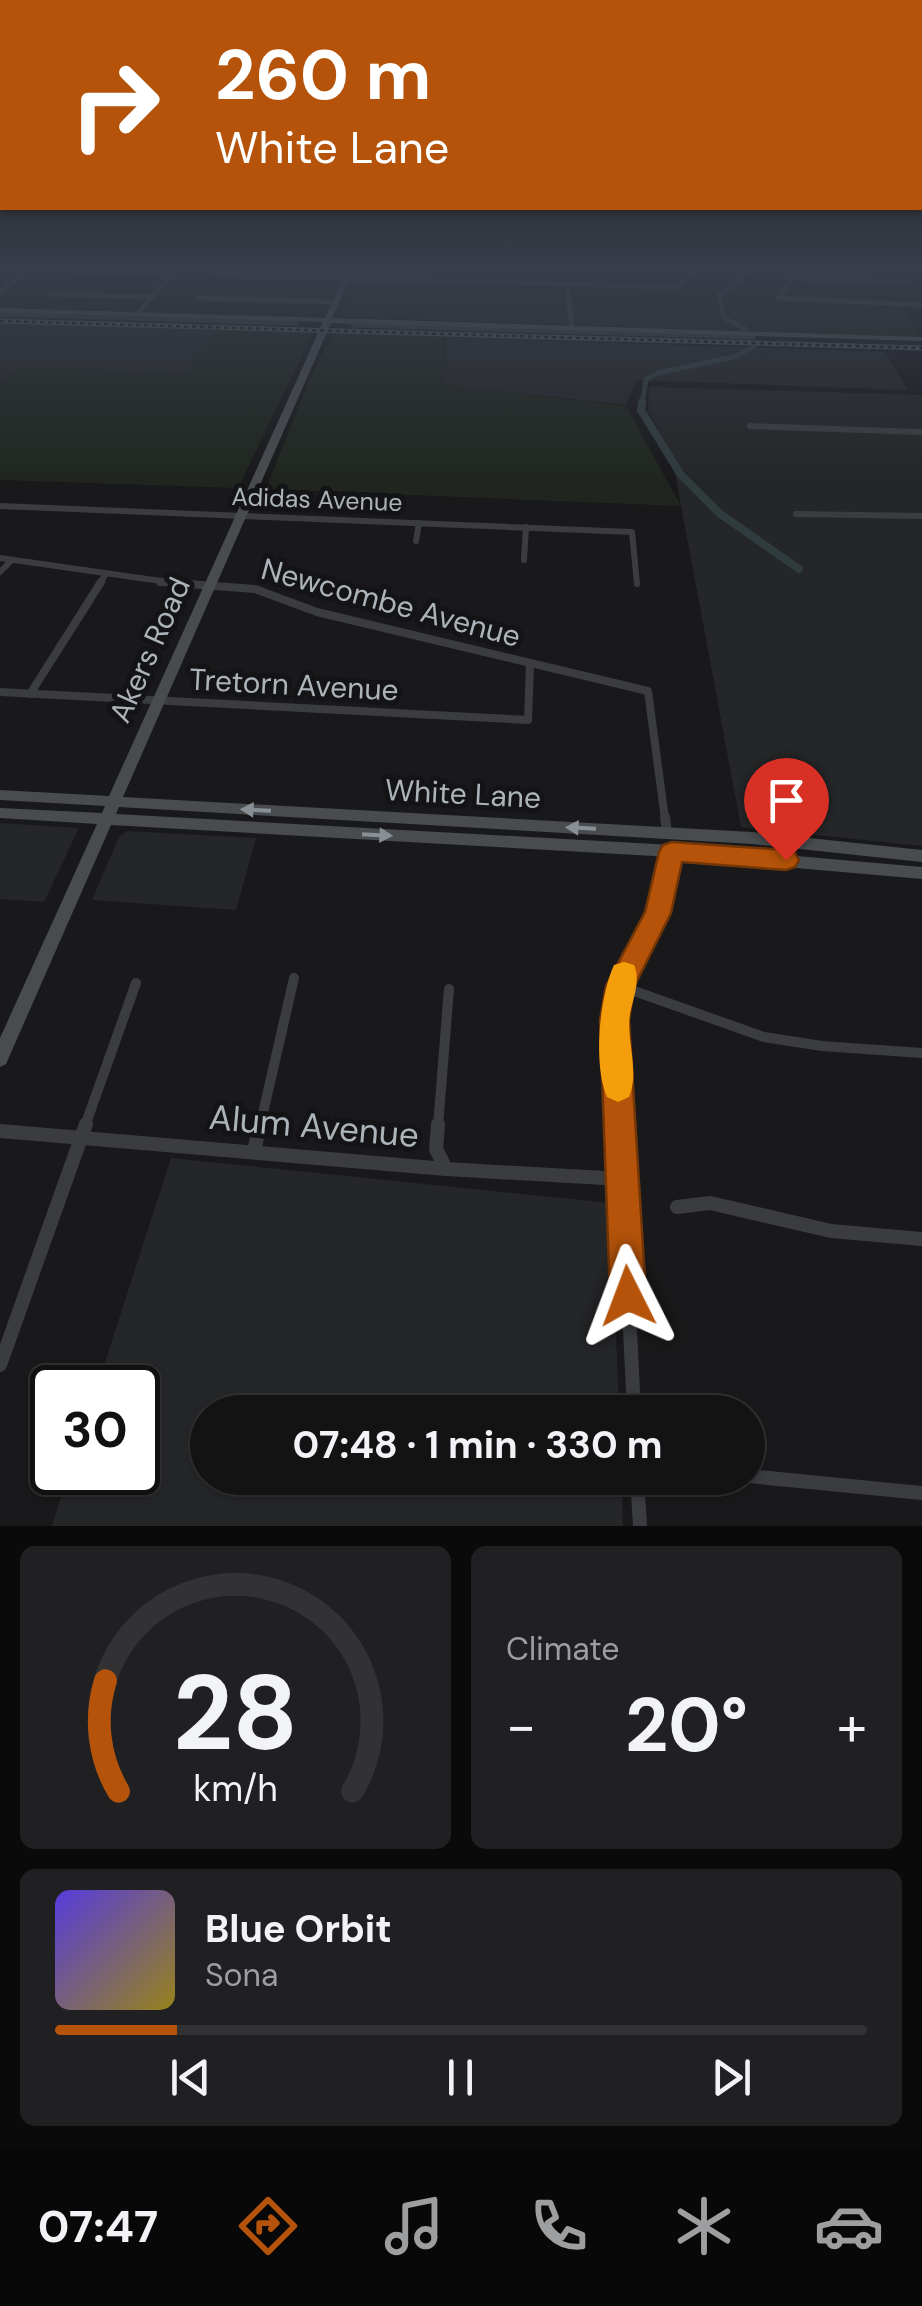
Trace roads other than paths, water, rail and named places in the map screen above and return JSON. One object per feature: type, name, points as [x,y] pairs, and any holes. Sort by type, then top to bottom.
[{"type":"street","name":"Akers Road","points":[[0,1058],[320,337]]},
{"type":"street","points":[[874,337],[922,339]]},
{"type":"street","points":[[750,426],[922,432]]},
{"type":"street","name":"Adidas Avenue","points":[[0,506],[632,532],[638,584]]},
{"type":"street","points":[[796,514],[922,516]]},
{"type":"street","points":[[416,541],[419,523]]},
{"type":"street","points":[[524,560],[526,527]]},
{"type":"street","name":"Newcombe Avenue","points":[[0,558],[269,592],[317,612],[648,691],[666,833]]},
{"type":"street","points":[[0,572],[12,560]]},
{"type":"street","points":[[30,694],[106,574]]},
{"type":"street","name":"Tretorn Avenue","points":[[0,692],[528,720],[530,663]]},
{"type":"street","name":"White Lane","points":[[0,795],[666,833],[922,856]]},
{"type":"street","name":"White Lane","points":[[0,813],[672,852],[922,874]]},
{"type":"street","points":[[570,847],[648,841],[666,833]]},
{"type":"street","points":[[633,1395],[614,1020],[620,986],[658,913],[672,852],[678,843],[773,848],[797,842]]},
{"type":"street","points":[[825,863],[854,857],[922,864]]},
{"type":"street","points":[[254,1150],[294,978]]},
{"type":"street","points":[[0,1364],[136,983]]},
{"type":"street","points":[[620,986],[764,1037],[922,1052]]},
{"type":"street","points":[[446,1168],[436,1149],[449,989]]},
{"type":"street","name":"Alum Avenue","points":[[0,1131],[622,1179]]},
{"type":"street","points":[[677,1207],[710,1203],[831,1231],[922,1240]]},
{"type":"street","points":[[765,1478],[922,1493]]},
{"type":"street","points":[[639,1495],[640,1526]]},
{"type":"waterway","points":[[642,405],[646,380],[657,373],[734,357],[755,346]]},
{"type":"waterway","points":[[642,402],[641,410],[681,475],[719,513],[799,569]]},
{"type":"railway","points":[[554,337],[922,348]]}]
